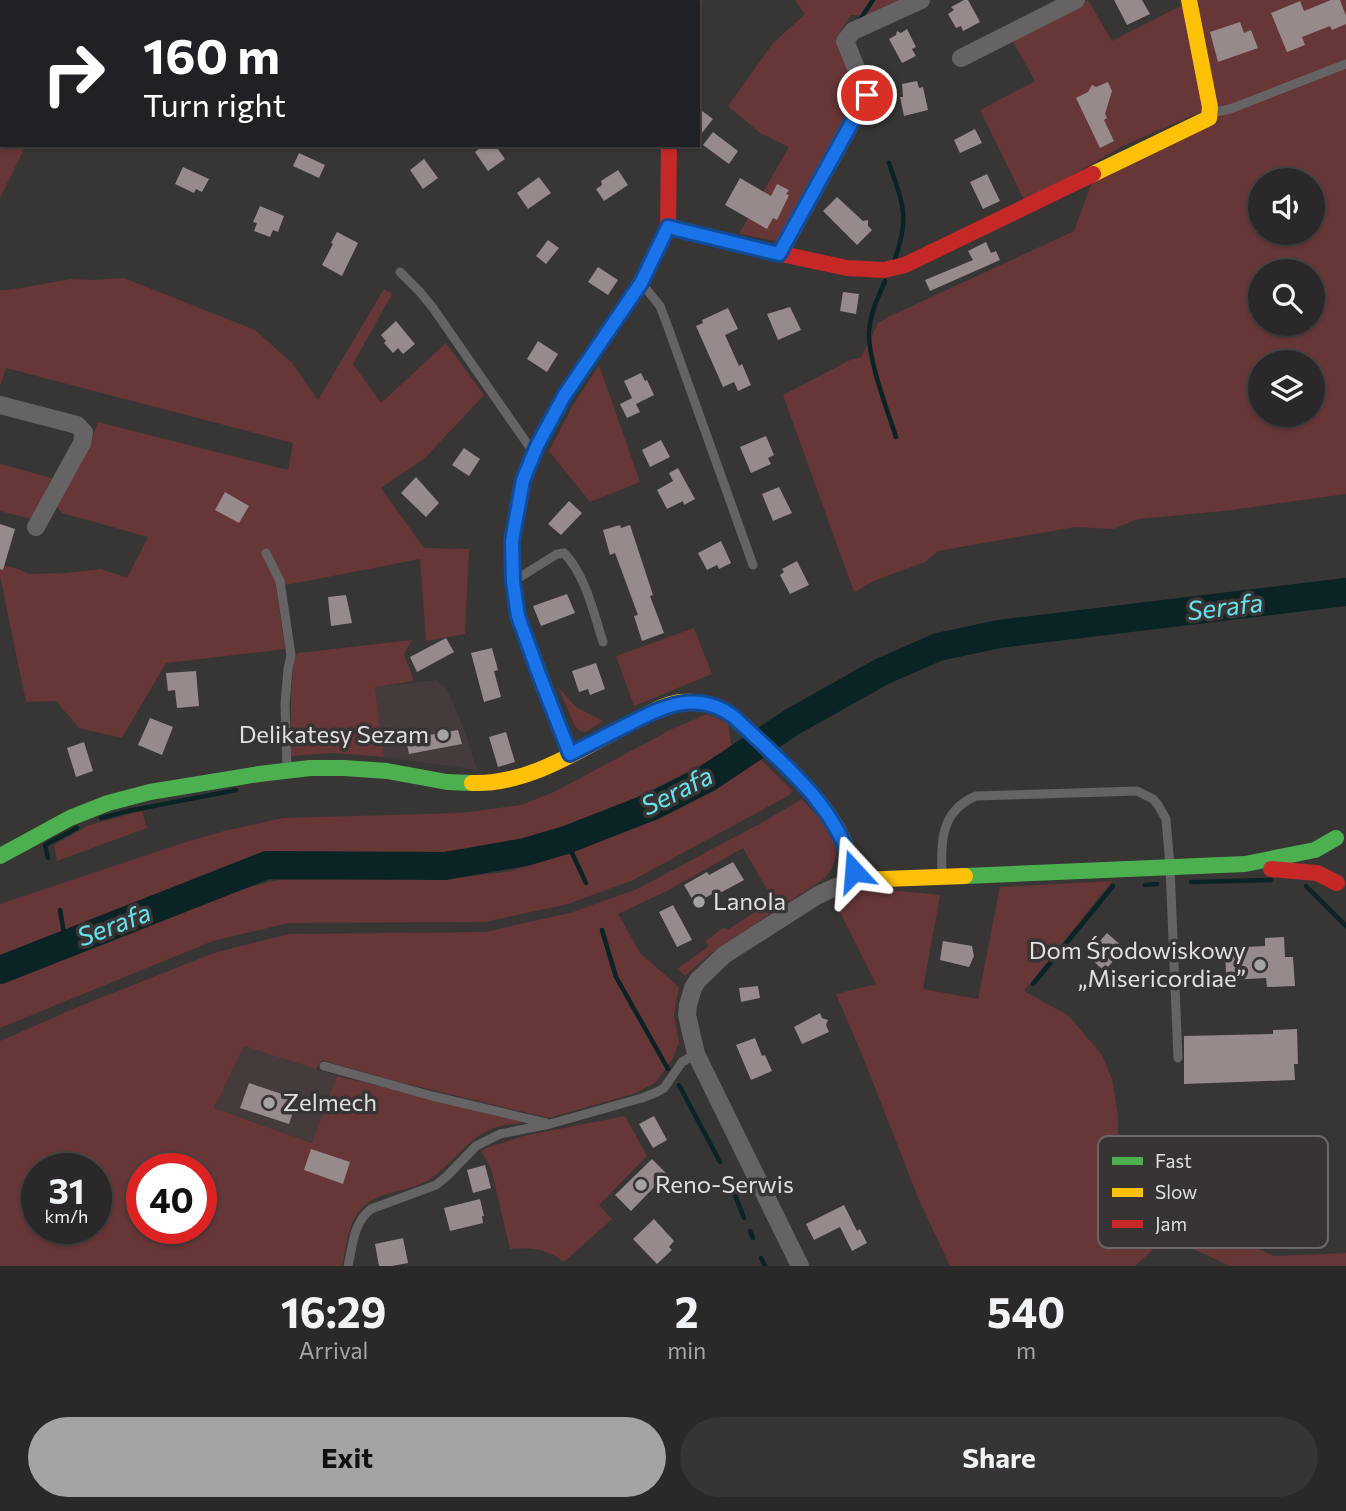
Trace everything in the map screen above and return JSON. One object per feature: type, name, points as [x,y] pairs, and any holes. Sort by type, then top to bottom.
[{"type":"street","points":[[779,254],[867,95],[845,41],[853,31],[921,0]]},
{"type":"street","points":[[961,58],[1076,0]]},
{"type":"street","points":[[668,227],[846,268],[884,270],[905,265],[1209,118],[1210,107],[1189,0]]},
{"type":"street","points":[[570,754],[518,616],[513,582],[512,541],[523,480],[534,453],[564,396],[641,283],[668,227],[670,147]]},
{"type":"street","points":[[0,405],[77,425],[84,432],[82,443],[36,527]]},
{"type":"street","points":[[0,856],[60,823],[107,803],[146,793],[287,770],[341,768],[386,771],[452,782],[489,783],[517,777],[570,754],[659,709],[676,703],[695,702],[726,710],[802,782],[841,835],[857,880]]},
{"type":"street","points":[[1341,889],[1333,873],[1331,861],[1336,838],[1346,824]]},
{"type":"street","points":[[800,1266],[696,1054],[687,1015],[688,1005],[693,988],[703,973],[724,955],[809,901],[857,880],[1245,864],[1315,850],[1336,838]]},
{"type":"street","points":[[1245,864],[1317,873],[1341,889]]},
{"type":"lane","points":[[1209,114],[1346,64]]},
{"type":"lane","points":[[400,272],[433,308],[534,453]]},
{"type":"lane","points":[[641,283],[660,306],[753,565]]},
{"type":"lane","points":[[266,553],[279,581],[291,655],[285,704],[287,770]]},
{"type":"lane","points":[[513,582],[564,553],[576,566],[603,642]]},
{"type":"lane","points":[[942,877],[943,839],[948,819],[953,811],[976,796],[1137,791],[1144,794],[1158,805],[1166,819],[1178,1058]]},
{"type":"lane","points":[[348,1266],[358,1223],[364,1215],[372,1209],[436,1185],[485,1140],[500,1133],[550,1124],[657,1092],[664,1088],[682,1062],[696,1054]]},
{"type":"lane","points":[[324,1066],[432,1096],[550,1124]]},
{"type":"shaded area","points":[[795,0],[901,0],[869,16],[851,15],[836,38],[859,99],[781,242],[739,234],[789,147],[760,133],[728,106],[773,43],[805,14]]},
{"type":"shaded area","points":[[1088,0],[1112,41],[1184,4],[1203,111],[1123,146],[1025,202],[980,110],[1035,81],[1012,40]]},
{"type":"shaded area","points":[[1197,0],[1346,0],[1346,494],[1224,511],[1138,519],[1113,529],[1075,527],[938,551],[925,562],[876,580],[854,592],[783,395],[852,359],[861,358],[878,323],[888,317],[1074,231],[1094,177],[1209,123]]},
{"type":"shaded area","points":[[0,147],[25,147],[0,198]]},
{"type":"shaded area","points":[[124,278],[255,330],[292,363],[318,400],[384,289],[392,294],[353,364],[381,403],[446,343],[484,395],[425,458],[381,488],[424,548],[469,549],[465,634],[426,641],[420,559],[276,587],[285,649],[166,663],[122,738],[79,728],[56,701],[26,702],[0,565],[29,574],[101,569],[127,578],[148,537],[62,513],[54,503],[98,422],[288,470],[293,443],[6,368],[0,386],[0,290],[71,279]]},
{"type":"shaded area","points":[[599,365],[640,482],[590,502],[549,451],[572,407]]},
{"type":"shaded area","points":[[0,464],[52,478],[32,519],[0,511]]},
{"type":"shaded area","points":[[694,628],[712,674],[634,706],[616,656]]},
{"type":"shaded area","points":[[412,640],[404,654],[414,681],[375,687],[384,757],[332,753],[291,756],[291,694],[294,658],[298,653]]},
{"type":"shaded area","points":[[436,680],[447,689],[477,770],[384,757],[375,687]]},
{"type":"shaded area","points":[[558,687],[576,707],[603,721],[586,732],[580,731],[575,726]]},
{"type":"shaded area","points":[[707,714],[728,723],[732,749],[592,820],[509,844],[433,859],[256,856],[0,957],[0,904],[183,843],[283,818],[460,813],[521,805],[554,792],[672,729]]},
{"type":"shaded area","points":[[755,754],[793,791],[788,796],[633,880],[568,904],[485,922],[289,923],[213,941],[0,1028],[0,982],[231,892],[277,880],[449,879],[511,871],[576,851],[681,805]]},
{"type":"shaded area","points":[[802,799],[822,821],[836,846],[832,867],[825,878],[710,954],[685,976],[677,969],[709,946],[705,942],[722,928],[729,929],[773,900],[743,848],[667,891],[618,914],[641,954],[679,987],[674,1015],[679,1043],[672,1060],[656,1082],[636,1093],[549,1118],[399,1082],[322,1060],[316,1069],[244,1046],[214,1108],[312,1143],[337,1076],[529,1122],[487,1131],[429,1180],[379,1197],[364,1206],[351,1226],[342,1266],[0,1266],[0,1041],[214,953],[289,934],[485,932],[570,913],[637,889]]},
{"type":"shaded area","points":[[142,811],[147,828],[57,861],[54,845],[89,825]]},
{"type":"shaded area","points":[[1112,881],[1024,991],[1069,1016],[1102,1055],[1112,1079],[1118,1115],[1118,1136],[1098,1136],[1098,1248],[1155,1248],[1135,1266],[950,1266],[919,1200],[836,994],[876,984],[834,900],[859,892],[899,891],[940,895],[923,989],[978,999],[1000,887]]},
{"type":"shaded area","points":[[244,1045],[337,1076],[313,1143],[214,1108]]},
{"type":"shaded area","points":[[625,1116],[647,1156],[599,1205],[612,1219],[564,1262],[538,1250],[510,1249],[491,1168],[481,1151],[523,1136]]},
{"type":"shaded area","points":[[1191,1248],[1256,1248],[1274,1256],[1346,1253],[1346,1266],[1230,1266]]},
{"type":"building","points":[[968,0],[980,22],[963,31],[961,26],[956,28],[948,14],[954,10],[951,7]]},
{"type":"building","points":[[1114,0],[1142,0],[1150,14],[1127,25]]},
{"type":"building","points":[[1331,0],[1340,0],[1346,24],[1332,30],[1330,26],[1302,37],[1305,45],[1287,52],[1271,13],[1300,1],[1304,11]]},
{"type":"building","points":[[1240,22],[1244,33],[1251,30],[1258,48],[1218,62],[1210,32]]},
{"type":"building","points":[[907,29],[916,47],[912,49],[916,56],[902,63],[889,39],[896,35],[897,31],[901,33]]},
{"type":"building","points":[[917,81],[919,88],[923,87],[928,110],[904,116],[900,97],[903,97],[902,84]]},
{"type":"building","points":[[1108,82],[1112,91],[1105,114],[1107,118],[1104,120],[1114,141],[1100,148],[1076,98],[1088,92],[1092,85],[1096,87]]},
{"type":"building","points":[[700,109],[713,119],[700,135]]},
{"type":"building","points":[[975,129],[982,143],[960,153],[954,140]]},
{"type":"building","points":[[713,132],[738,151],[729,164],[703,145]]},
{"type":"building","points":[[481,147],[496,147],[505,159],[488,171],[475,152]]},
{"type":"building","points":[[299,153],[325,165],[319,178],[293,166]]},
{"type":"building","points":[[424,159],[438,178],[423,189],[410,170]]},
{"type":"building","points":[[183,167],[209,179],[202,192],[196,189],[194,193],[175,184]]},
{"type":"building","points":[[618,170],[628,185],[604,201],[596,189],[602,185],[601,181]]},
{"type":"building","points":[[987,174],[1000,201],[983,209],[970,182]]},
{"type":"building","points":[[539,177],[551,193],[528,209],[517,193]]},
{"type":"building","points":[[740,178],[771,196],[777,184],[789,190],[777,220],[773,218],[767,229],[725,205]]},
{"type":"building","points":[[837,197],[863,221],[868,220],[868,226],[872,230],[857,245],[823,211]]},
{"type":"building","points":[[260,206],[284,216],[278,232],[273,230],[270,237],[254,231],[257,223],[253,222]]},
{"type":"building","points":[[337,232],[358,243],[342,276],[322,265]]},
{"type":"building","points":[[548,240],[559,248],[546,264],[536,256]]},
{"type":"building","points":[[986,242],[991,253],[996,251],[1000,260],[930,291],[925,280],[973,260],[968,251]]},
{"type":"building","points":[[598,267],[618,280],[608,295],[588,282]]},
{"type":"building","points":[[843,292],[859,294],[856,314],[840,311]]},
{"type":"building","points":[[790,307],[801,330],[778,340],[767,314]]},
{"type":"building","points":[[728,308],[738,329],[725,335],[751,385],[738,391],[734,382],[723,387],[696,326],[703,323],[702,320]]},
{"type":"building","points":[[396,321],[415,344],[403,354],[398,348],[393,353],[381,335]]},
{"type":"building","points":[[538,341],[558,354],[547,372],[527,359]]},
{"type":"building","points":[[641,373],[654,395],[636,404],[640,412],[627,418],[620,404],[632,398],[624,381]]},
{"type":"building","points":[[766,436],[774,455],[768,458],[771,464],[751,473],[740,447]]},
{"type":"building","points":[[661,440],[670,457],[650,467],[642,450]]},
{"type":"building","points":[[464,448],[480,459],[469,476],[452,465]]},
{"type":"building","points":[[678,468],[695,499],[684,505],[683,501],[667,509],[657,490],[673,481],[669,473]]},
{"type":"building","points":[[416,477],[439,503],[426,517],[401,493]]},
{"type":"building","points":[[779,487],[792,513],[773,521],[762,494]]},
{"type":"building","points":[[225,492],[249,506],[239,523],[215,510]]},
{"type":"building","points":[[569,501],[582,513],[561,535],[548,524]]},
{"type":"building","points":[[0,524],[15,529],[3,570],[0,569]]},
{"type":"building","points":[[620,525],[621,528],[630,525],[653,595],[650,596],[664,633],[642,641],[634,616],[638,615],[615,553],[610,555],[603,530]]},
{"type":"building","points":[[721,541],[731,563],[719,569],[717,565],[707,570],[698,553]]},
{"type":"building","points":[[797,561],[809,585],[790,594],[780,575],[784,572],[782,569]]},
{"type":"building","points":[[567,594],[575,613],[541,626],[533,606]]},
{"type":"building","points":[[346,595],[352,623],[331,626],[328,597]]},
{"type":"building","points":[[446,638],[454,652],[417,672],[410,657]]},
{"type":"building","points":[[492,648],[498,670],[494,671],[501,697],[484,702],[471,653]]},
{"type":"building","points":[[596,663],[605,689],[590,695],[588,689],[579,692],[572,671]]},
{"type":"building","points":[[196,671],[199,706],[177,708],[175,690],[168,691],[166,673]]},
{"type":"building","points":[[150,718],[173,727],[162,755],[138,745]]},
{"type":"building","name":"Delikatesy Sezam","points":[[458,730],[462,744],[409,754],[406,739]]},
{"type":"building","points":[[506,732],[515,762],[498,767],[489,737]]},
{"type":"building","points":[[84,742],[93,771],[76,777],[67,748]]},
{"type":"building","points":[[733,862],[744,880],[695,904],[684,885]]},
{"type":"building","points":[[673,905],[692,940],[677,947],[659,912]]},
{"type":"building","points":[[1107,933],[1124,948],[1108,967],[1105,965],[1102,969],[1090,958],[1093,954],[1090,952]]},
{"type":"building","name":"Dom Środowiskowy „Misericordiae”","points":[[1284,937],[1285,957],[1293,957],[1295,986],[1267,987],[1266,978],[1230,980],[1229,975],[1226,975],[1225,948],[1265,946],[1265,938]]},
{"type":"building","points":[[943,941],[972,946],[974,956],[969,967],[940,960]]},
{"type":"building","points":[[758,986],[760,998],[741,1002],[739,988]]},
{"type":"building","points":[[820,1013],[822,1018],[828,1020],[826,1025],[829,1032],[802,1044],[794,1027]]},
{"type":"building","points":[[1297,1029],[1298,1064],[1294,1064],[1295,1080],[1184,1084],[1184,1036],[1273,1034],[1273,1030]]},
{"type":"building","points":[[755,1038],[772,1071],[751,1080],[736,1045]]},
{"type":"building","name":"Zelmech","points":[[249,1083],[297,1099],[289,1124],[240,1108]]},
{"type":"building","points":[[654,1116],[667,1140],[653,1148],[639,1124]]},
{"type":"building","points":[[311,1149],[350,1162],[343,1184],[304,1170]]},
{"type":"building","name":"Reno-Serwis","points":[[652,1159],[667,1174],[631,1211],[615,1195]]},
{"type":"building","points":[[485,1165],[491,1188],[473,1193],[467,1170]]},
{"type":"building","points":[[480,1199],[483,1223],[450,1231],[444,1208]]},
{"type":"building","points":[[844,1205],[857,1231],[860,1229],[867,1243],[852,1251],[840,1227],[814,1240],[806,1224]]},
{"type":"building","points":[[654,1219],[674,1241],[669,1247],[672,1250],[657,1264],[633,1239]]},
{"type":"building","points":[[403,1238],[408,1263],[379,1266],[375,1244]]},
{"type":"waterway","points":[[859,21],[873,0]]},
{"type":"waterway","points":[[889,163],[903,211],[902,232],[895,259]]},
{"type":"waterway","points":[[885,281],[869,332],[879,384],[896,437]]},
{"type":"waterway","name":"Serafa","points":[[0,970],[267,865],[445,866],[525,852],[566,840],[653,806],[708,778],[792,722],[881,672],[938,647],[999,634],[1346,592]]},
{"type":"waterway","points":[[101,818],[236,790]]},
{"type":"waterway","points":[[48,858],[45,845],[77,828]]},
{"type":"waterway","points":[[566,840],[586,883]]},
{"type":"waterway","points":[[1191,882],[1271,880]]},
{"type":"waterway","points":[[1145,885],[1157,884]]},
{"type":"waterway","points":[[1033,984],[1113,886]]},
{"type":"waterway","points":[[1306,886],[1346,926]]},
{"type":"waterway","points":[[60,910],[66,945]]},
{"type":"waterway","points":[[602,930],[616,977],[668,1069]]},
{"type":"waterway","points":[[679,1085],[720,1162]]},
{"type":"waterway","points":[[728,1177],[744,1218]]},
{"type":"waterway","points":[[750,1231],[753,1238]]},
{"type":"waterway","points":[[761,1258],[765,1266]]},
{"type":"traffic: fast","points":[[570,754],[518,616],[513,582],[512,540],[523,480],[537,446],[564,396],[641,283],[651,262]]},
{"type":"traffic: fast","points":[[0,856],[70,818],[108,803],[150,792],[259,774],[310,768],[344,768],[472,783]]},
{"type":"traffic: fast","points":[[965,876],[1245,864],[1315,850],[1336,838]]},
{"type":"traffic: slow","points":[[1093,174],[1209,118],[1210,107],[1189,0]]},
{"type":"traffic: slow","points":[[472,783],[493,782],[535,771],[667,705],[680,702],[704,703],[719,708],[739,721],[810,791],[843,839],[857,880],[965,876]]},
{"type":"traffic: jam","points":[[651,262],[668,227],[669,147]]},
{"type":"traffic: jam","points":[[668,227],[847,268],[884,270],[905,265],[1093,174]]},
{"type":"traffic: jam","points":[[1271,869],[1317,873],[1337,883]]},
{"type":"place","name":"Delikatesy Sezam","points":[[443,735]]},
{"type":"place","name":"Lanola","points":[[699,902]]},
{"type":"place","name":"Dom Środowiskowy „Misericordiae”","points":[[1260,965]]},
{"type":"place","name":"Zelmech","points":[[269,1103]]},
{"type":"place","name":"Reno-Serwis","points":[[641,1185]]},
{"type":"route","points":[[854,871],[845,843],[825,810],[802,782],[726,710],[695,702],[676,703],[570,754],[518,616],[513,582],[512,541],[523,480],[537,446],[564,396],[641,283],[668,227],[779,254],[867,95]]}]
